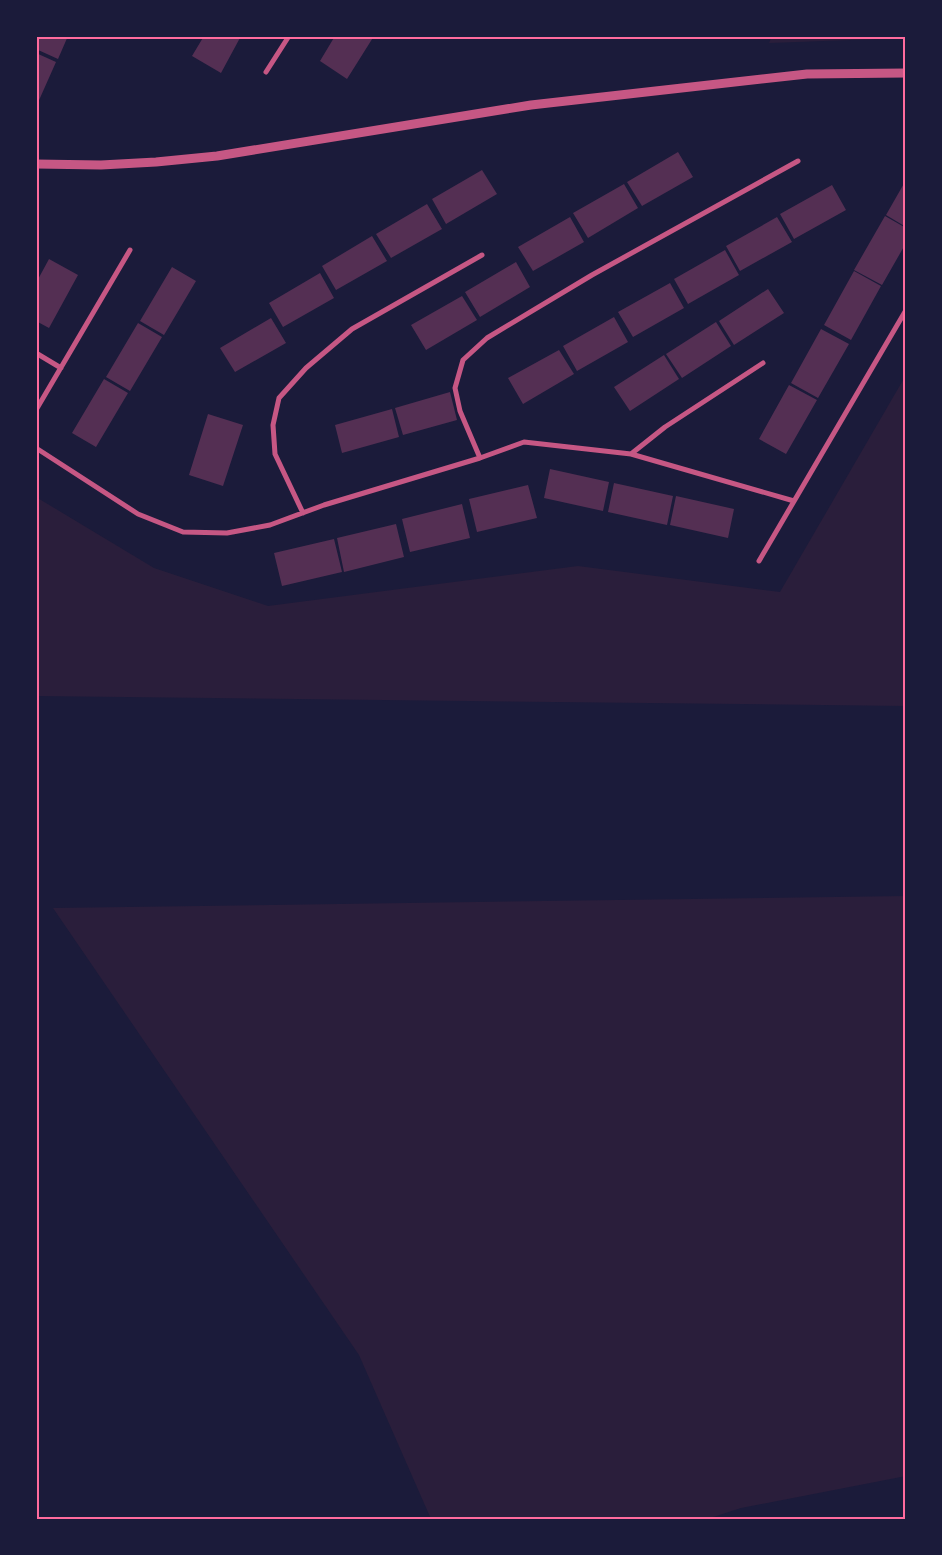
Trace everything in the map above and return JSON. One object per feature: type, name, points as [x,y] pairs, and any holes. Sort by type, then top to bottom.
[{"type":"street","points":[[266,72],[289,36]]},
{"type":"street","points":[[36,164],[102,165],[217,156],[531,105],[807,74],[906,73]]},
{"type":"street","points":[[480,458],[460,411],[455,388],[463,360],[487,338],[592,275],[798,161]]},
{"type":"street","points":[[36,410],[130,250]]},
{"type":"street","points":[[303,513],[275,454],[272,425],[279,398],[306,368],[352,329],[482,254]]},
{"type":"street","points":[[759,561],[906,310]]},
{"type":"street","points":[[36,353],[61,368]]},
{"type":"street","points":[[631,454],[665,427],[763,363]]},
{"type":"street","points":[[36,448],[138,514],[183,532],[227,533],[270,525],[324,505],[480,458],[524,442],[631,454],[794,501]]},
{"type":"shaded area","points":[[772,36],[906,36],[906,38],[769,43]]},
{"type":"shaded area","points":[[906,375],[906,706],[36,696],[36,497],[154,568],[268,606],[578,566],[780,592]]},
{"type":"shaded area","points":[[906,896],[906,1476],[741,1508],[707,1519],[431,1519],[359,1355],[53,908]]},
{"type":"building","points":[[36,36],[68,36],[58,59],[36,49]]},
{"type":"building","points":[[204,36],[241,36],[221,73],[192,56]]},
{"type":"building","points":[[335,36],[374,36],[347,79],[320,61]]},
{"type":"building","points":[[36,53],[56,62],[36,107]]},
{"type":"building","points":[[678,152],[693,177],[642,206],[627,182]]},
{"type":"building","points":[[482,170],[497,194],[446,224],[432,199]]},
{"type":"building","points":[[906,180],[906,227],[886,215]]},
{"type":"building","points":[[624,184],[638,208],[588,238],[573,213]]},
{"type":"building","points":[[832,185],[846,210],[794,239],[780,214]]},
{"type":"building","points":[[427,204],[442,229],[391,258],[376,234]]},
{"type":"building","points":[[885,216],[906,228],[906,243],[882,285],[854,270]]},
{"type":"building","points":[[570,217],[584,242],[533,271],[518,247]]},
{"type":"building","points":[[777,217],[792,242],[740,271],[726,246]]},
{"type":"building","points":[[372,236],[387,261],[336,290],[322,266]]},
{"type":"building","points":[[725,250],[739,275],[688,304],[674,279]]},
{"type":"building","points":[[49,259],[78,275],[49,328],[36,321],[36,283]]},
{"type":"building","points":[[516,262],[530,287],[480,317],[465,292]]},
{"type":"building","points":[[172,267],[196,281],[164,335],[140,321]]},
{"type":"building","points":[[854,271],[881,286],[851,340],[824,325]]},
{"type":"building","points":[[320,273],[334,298],[283,327],[269,303]]},
{"type":"building","points":[[670,283],[684,308],[633,337],[618,312]]},
{"type":"building","points":[[768,289],[784,313],[734,345],[719,321]]},
{"type":"building","points":[[462,296],[477,320],[426,350],[411,325]]},
{"type":"building","points":[[614,317],[628,342],[577,371],[563,346]]},
{"type":"building","points":[[271,318],[286,343],[235,372],[220,348]]},
{"type":"building","points":[[716,322],[731,346],[682,378],[666,354]]},
{"type":"building","points":[[138,323],[162,337],[130,391],[106,377]]},
{"type":"building","points":[[821,329],[849,344],[818,398],[791,383]]},
{"type":"building","points":[[559,350],[574,374],[523,404],[508,378]]},
{"type":"building","points":[[664,355],[679,379],[630,411],[614,387]]},
{"type":"building","points":[[104,379],[128,393],[96,447],[72,433]]},
{"type":"building","points":[[789,385],[817,400],[786,454],[759,439]]},
{"type":"building","points":[[450,392],[457,420],[403,435],[395,408]]},
{"type":"building","points":[[392,409],[399,437],[342,453],[335,425]]},
{"type":"building","points":[[208,414],[243,425],[223,486],[189,475]]},
{"type":"building","points":[[550,469],[609,482],[603,511],[544,498]]},
{"type":"building","points":[[614,483],[673,496],[667,525],[608,512]]},
{"type":"building","points":[[528,485],[537,518],[477,532],[469,499]]},
{"type":"building","points":[[676,496],[734,509],[728,538],[670,525]]},
{"type":"building","points":[[462,504],[470,538],[410,552],[402,519]]},
{"type":"building","points":[[396,524],[404,557],[344,572],[337,538]]},
{"type":"building","points":[[334,539],[342,572],[282,586],[274,553]]}]
